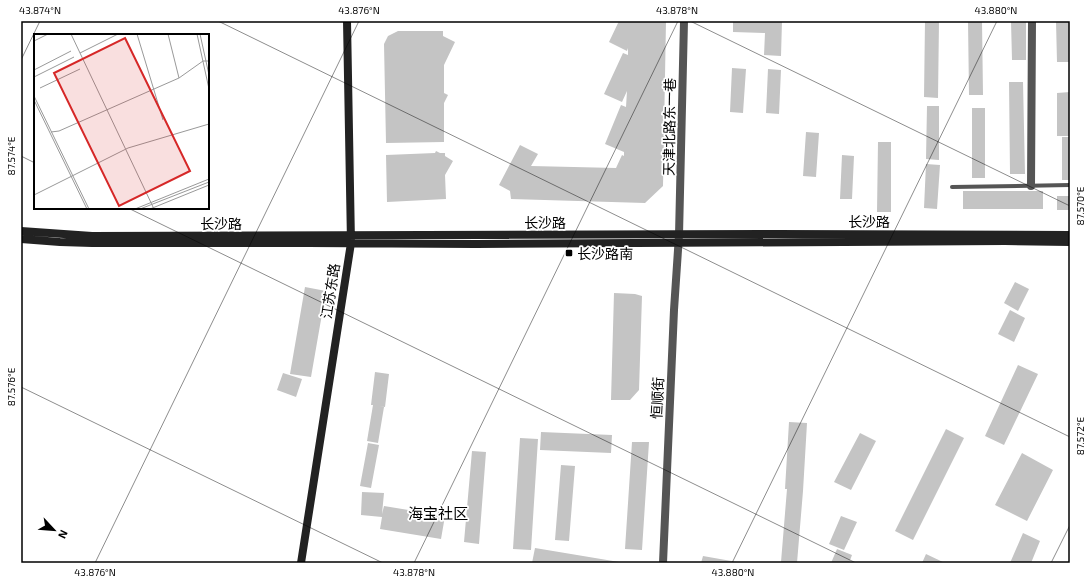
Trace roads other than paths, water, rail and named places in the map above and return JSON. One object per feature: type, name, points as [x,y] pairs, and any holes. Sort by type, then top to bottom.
[{"type":"street","name":"江苏东路","points":[[300,563],[351,239],[347,21]]},
{"type":"street","name":"天津北路东一巷","points":[[679,235],[684,21]]},
{"type":"street","points":[[1031,186],[1032,21]]},
{"type":"street","name":"长沙路","points":[[21,231],[92,236],[351,239],[468,244],[1005,241],[1070,242]]},
{"type":"street","name":"长沙路","points":[[21,239],[92,243],[679,235],[1070,235]]},
{"type":"street","name":"恒顺街","points":[[663,563],[674,310],[679,235]]},
{"type":"lane","points":[[952,187],[1070,185]]},
{"type":"place","name":"长沙路南","points":[[569,253]]},
{"type":"district","name":"海宝社区","points":[[438,513]]}]
